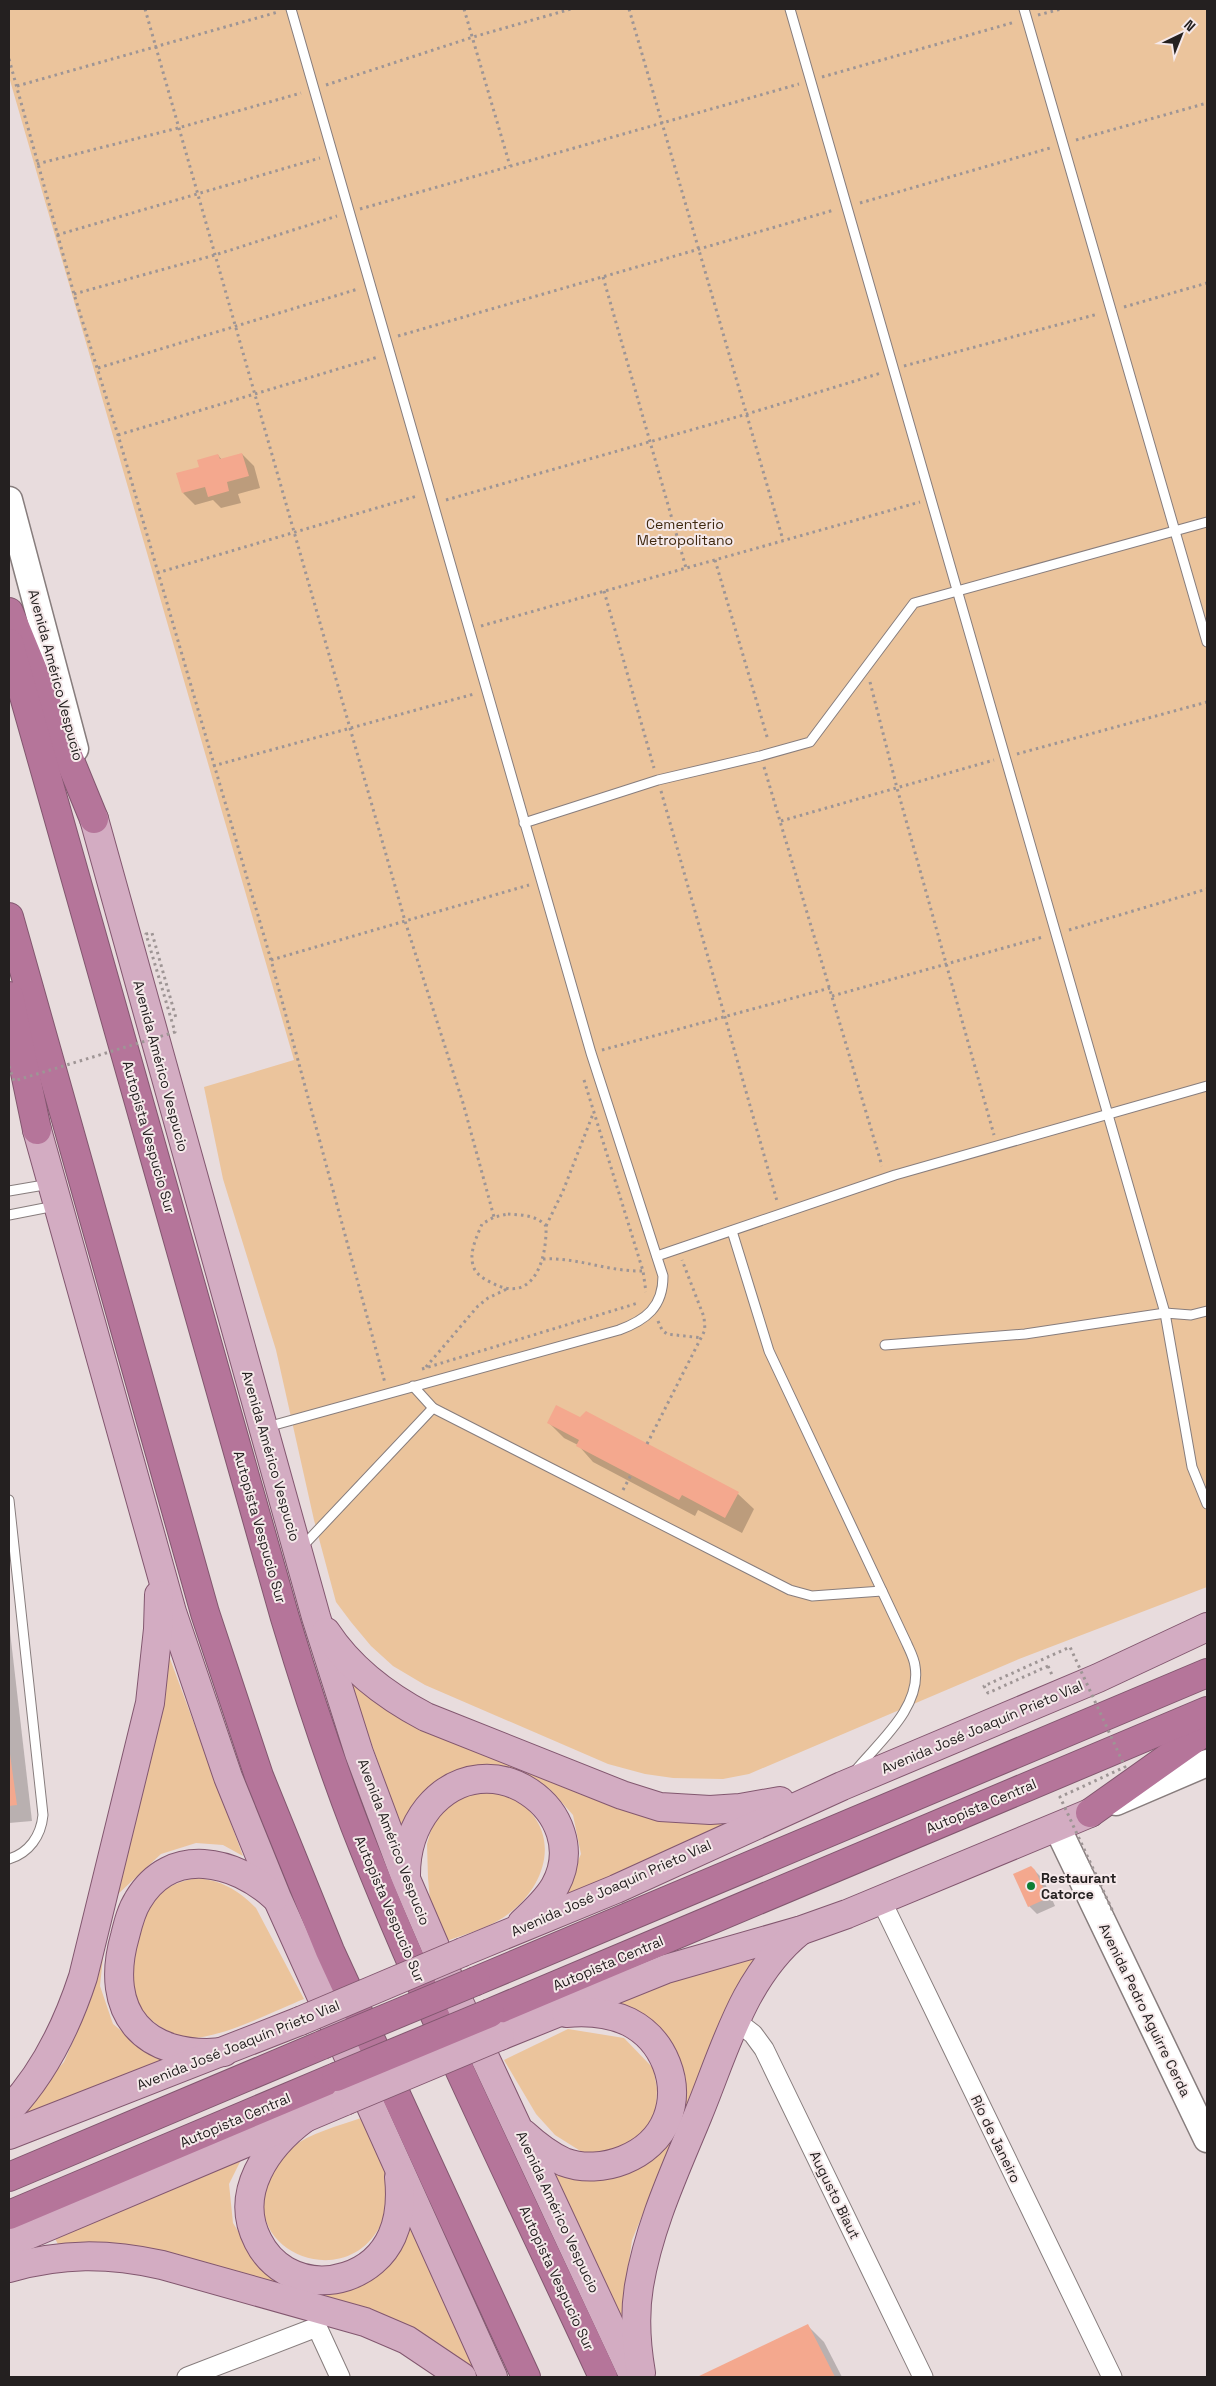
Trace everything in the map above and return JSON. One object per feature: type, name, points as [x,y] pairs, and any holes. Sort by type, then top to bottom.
[{"type":"highway","points":[[9,612],[94,819]]},
{"type":"highway","name":"Autopista Vespucio Sur","points":[[9,643],[285,1618],[329,1756],[358,1833],[410,1959],[603,2377]]},
{"type":"highway","points":[[9,917],[205,1613],[259,1776],[330,1951],[526,2377]]},
{"type":"highway","points":[[9,996],[38,1130]]},
{"type":"highway","points":[[9,2177],[1207,1674]]},
{"type":"highway","name":"Autopista Central","points":[[9,2215],[340,2089],[495,2025],[1207,1710]]},
{"type":"highway","points":[[1090,1813],[1207,1730]]},
{"type":"main road","name":"Avenida Américo Vespucio","points":[[9,500],[94,819],[263,1428],[316,1617],[359,1753],[406,1879],[459,2002],[634,2377]]},
{"type":"main road","points":[[9,1036],[38,1130],[158,1563],[207,1719],[277,1898],[493,2377]]},
{"type":"main road","points":[[9,2110],[31,2084],[48,2059],[74,2005],[83,1977],[142,1744],[150,1703],[158,1629],[158,1563]]},
{"type":"main road","points":[[316,1617],[340,1651],[354,1666],[388,1695],[406,1707],[426,1717],[641,1802],[688,1810],[740,1808],[767,1804],[842,1786]]},
{"type":"main road","name":"Avenida José Joaquín Prieto Vial","points":[[9,2135],[224,2052],[624,1885],[842,1786],[1098,1678],[1207,1627]]},
{"type":"main road","points":[[548,2016],[666,1969],[802,1930],[881,1900],[1207,1763]]},
{"type":"main road","points":[[406,1879],[407,1856],[413,1834],[425,1812],[441,1795],[462,1783],[474,1779],[501,1779],[514,1783],[527,1790],[548,1809],[559,1832],[563,1854],[560,1876],[550,1894],[513,1931]]},
{"type":"main road","name":"Avenida Pedro Aguirre Cerda","points":[[1057,1827],[1207,2139]]},
{"type":"main road","points":[[224,2052],[193,2053],[178,2050],[142,2032],[128,2016],[119,1992],[118,1971],[120,1952],[131,1916],[138,1900],[154,1881],[172,1870],[191,1864],[210,1864],[230,1868],[257,1881],[277,1898]]},
{"type":"main road","points":[[641,2377],[636,2323],[639,2289],[646,2256],[670,2184],[748,1994],[780,1949],[802,1930]]},
{"type":"main road","points":[[495,2025],[579,2012],[596,2013],[622,2019],[640,2028],[656,2045],[669,2069],[672,2082],[670,2108],[660,2131],[644,2149],[634,2156],[607,2165],[587,2166],[566,2162],[549,2154],[520,2130]]},
{"type":"main road","points":[[340,2089],[284,2136],[266,2156],[252,2185],[250,2222],[254,2234],[267,2255],[286,2271],[309,2279],[334,2280],[358,2272],[379,2257],[390,2241],[396,2224],[400,2193],[397,2163]]},
{"type":"main road","points":[[9,2243],[305,2118]]},
{"type":"main road","points":[[9,2268],[43,2259],[86,2255],[128,2259],[162,2265],[372,2325],[420,2348],[462,2377]]},
{"type":"street","name":"Río de Janeiro","points":[[881,1900],[1112,2377]]},
{"type":"street","name":"Augusto Biaut","points":[[736,2021],[753,2034],[764,2049],[923,2377]]},
{"type":"street","points":[[187,2377],[317,2326],[340,2377]]},
{"type":"lane","points":[[263,1428],[619,1330],[640,1322],[654,1309],[663,1284],[663,1276],[657,1256],[590,1053],[291,9]]},
{"type":"lane","points":[[790,9],[1165,1313],[1192,1467],[1207,1504]]},
{"type":"lane","points":[[1024,9],[1207,642]]},
{"type":"lane","points":[[524,823],[658,780],[810,742],[914,603],[1207,522]]},
{"type":"lane","points":[[657,1256],[886,1179],[1207,1086]]},
{"type":"lane","points":[[9,1191],[56,1194]]},
{"type":"lane","points":[[9,1215],[56,1194]]},
{"type":"lane","points":[[732,1231],[769,1352],[913,1658],[916,1676],[914,1687],[896,1723],[842,1786]]},
{"type":"lane","points":[[885,1345],[1025,1334],[1165,1313],[1191,1315],[1207,1311]]},
{"type":"lane","points":[[413,1386],[433,1408],[790,1590],[812,1596],[882,1592]]},
{"type":"lane","points":[[298,1552],[433,1408]]},
{"type":"lane","points":[[9,1500],[43,1815],[36,1839],[20,1854],[9,1859]]},
{"type":"path","points":[[144,9],[405,921],[463,1103],[494,1216]]},
{"type":"path","points":[[464,9],[510,166]]},
{"type":"path","points":[[629,9],[783,540]]},
{"type":"path","points":[[74,294],[215,256],[350,212],[1062,9]]},
{"type":"path","points":[[16,86],[279,12]]},
{"type":"path","points":[[9,59],[74,294],[118,435],[271,960],[385,1383],[383,1394]]},
{"type":"path","points":[[386,339],[1207,103]]},
{"type":"path","points":[[57,235],[333,154]]},
{"type":"path","points":[[604,277],[686,568]]},
{"type":"path","points":[[433,503],[747,414],[893,369],[1207,283]]},
{"type":"path","points":[[98,368],[236,328],[370,286]]},
{"type":"path","points":[[118,435],[390,353]]},
{"type":"path","points":[[157,573],[430,492]]},
{"type":"path","points":[[469,630],[930,499]]},
{"type":"path","points":[[715,560],[772,753]]},
{"type":"path","points":[[604,592],[781,1214]]},
{"type":"path","points":[[866,666],[897,788],[997,1147]]},
{"type":"path","points":[[213,766],[486,690]]},
{"type":"path","points":[[760,756],[886,1179]]},
{"type":"path","points":[[271,960],[542,881]]},
{"type":"path","points":[[832,996],[1055,934],[1207,889]]},
{"type":"path","points":[[9,1066],[14,1081],[175,1032],[146,934],[152,934],[176,1018]]},
{"type":"path","points":[[644,1297],[647,1291],[643,1271],[593,1114],[582,1072],[590,1053],[830,988]]},
{"type":"path","points":[[426,1367],[478,1306],[498,1292],[518,1287],[535,1277],[546,1251],[546,1226],[564,1191],[593,1114]]},
{"type":"path","points":[[509,1289],[486,1280],[478,1273],[472,1263],[474,1247],[482,1224],[494,1216],[521,1214],[540,1220],[546,1226]]},
{"type":"path","points":[[648,1444],[705,1330],[704,1316],[688,1273],[676,1250]]},
{"type":"path","points":[[543,1259],[569,1259],[616,1270],[643,1271]]},
{"type":"path","points":[[418,1370],[641,1301]]},
{"type":"path","points":[[654,1309],[664,1333],[702,1338]]},
{"type":"path","points":[[385,1383],[393,1380]]},
{"type":"path","points":[[1048,1666],[988,1694],[984,1686],[1070,1647],[1125,1767],[1060,1797],[1114,1914]]},
{"type":"green space","name":"Cementerio Metropolitano","points":[[9,9],[1207,9],[1207,1587],[1019,1659],[749,1774],[723,1779],[673,1778],[645,1774],[608,1764],[425,1685],[393,1666],[371,1646],[351,1622],[336,1602],[314,1520],[276,1350],[223,1179],[204,1087],[294,1060],[9,77]]},
{"type":"green space","points":[[169,1656],[243,1856],[223,1845],[196,1843],[161,1854],[118,1894],[104,1947],[100,1986],[113,2024],[141,2047],[177,2056],[16,2117],[64,2062],[88,2007],[159,1721]]},
{"type":"green space","points":[[349,1678],[655,1818],[728,1824],[556,1900],[567,1886],[581,1854],[573,1815],[550,1789],[524,1772],[487,1764],[464,1768],[440,1778],[413,1804],[404,1838]]},
{"type":"green space","points":[[491,1788],[523,1802],[540,1826],[544,1839],[545,1853],[543,1866],[531,1891],[505,1917],[488,1926],[443,1942],[431,1912],[428,1878],[427,1844],[435,1816],[460,1793]]},
{"type":"green space","points":[[195,1878],[221,1883],[242,1896],[256,1908],[304,1999],[228,2030],[198,2038],[185,2038],[175,2035],[149,2018],[136,2000],[131,1985],[135,1949],[141,1928],[150,1908],[164,1891],[174,1885]]},
{"type":"green space","points":[[768,1947],[731,2001],[632,2240],[621,2320],[554,2171],[578,2180],[596,2179],[678,2108],[616,1998]]},
{"type":"green space","points":[[568,2029],[624,2038],[653,2068],[657,2088],[656,2114],[643,2133],[626,2149],[598,2154],[582,2152],[555,2135],[536,2114],[504,2060]]},
{"type":"green space","points":[[361,2118],[379,2155],[387,2177],[389,2197],[387,2210],[382,2222],[363,2247],[343,2258],[321,2260],[300,2255],[282,2244],[269,2228],[263,2207],[269,2177],[283,2155],[291,2148],[324,2130]]},
{"type":"green space","points":[[247,2148],[229,2184],[233,2223],[254,2257],[295,2287],[339,2292],[374,2274],[407,2216],[479,2375],[431,2340],[61,2250],[50,2229]]},
{"type":"building","points":[[242,453],[249,476],[227,482],[229,491],[208,497],[205,487],[182,493],[176,473],[199,467],[197,460],[218,454],[220,459]]},
{"type":"building","points":[[556,1405],[580,1417],[586,1411],[739,1492],[725,1518],[682,1495],[679,1500],[576,1446],[579,1440],[547,1423]]},
{"type":"building","points":[[9,1747],[17,1805],[9,1806]]},
{"type":"building","name":"Restaurant Catorce","points":[[1031,1866],[1035,1870],[1048,1898],[1028,1907],[1013,1874]]},
{"type":"building","points":[[808,2324],[835,2377],[697,2377]]},
{"type":"place","name":"Restaurant Catorce","points":[[1031,1886]]}]
